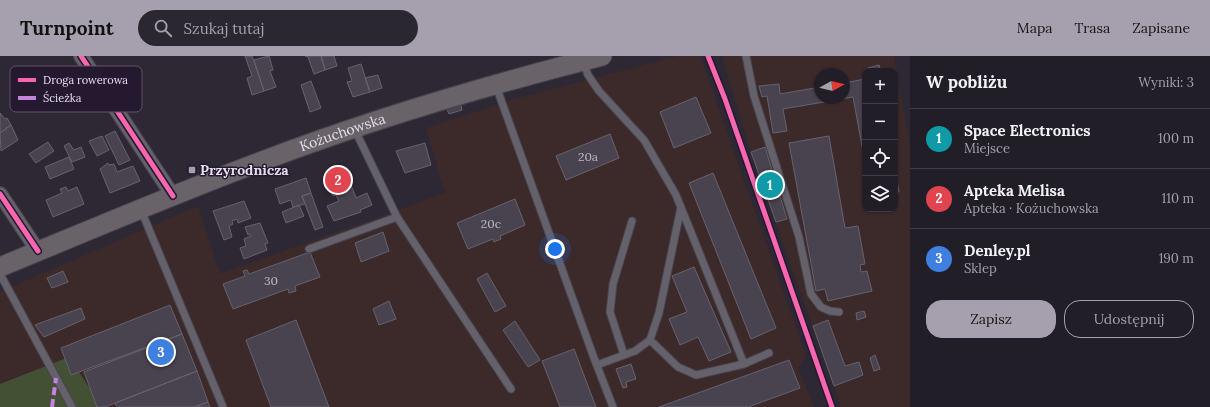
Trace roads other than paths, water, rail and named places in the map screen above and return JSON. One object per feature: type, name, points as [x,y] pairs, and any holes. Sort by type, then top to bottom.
[{"type":"main road","name":"Kożuchowska","points":[[0,267],[267,159],[354,128],[495,84],[590,58]]},
{"type":"street","points":[[81,56],[88,66]]},
{"type":"street","points":[[118,112],[173,196]]},
{"type":"street","points":[[0,194],[38,252]]},
{"type":"lane","points":[[746,56],[754,96],[799,237],[810,294],[821,307],[830,311],[839,312]]},
{"type":"lane","points":[[590,58],[588,75],[599,91],[644,140],[676,195],[744,364]]},
{"type":"lane","points":[[495,84],[613,407]]},
{"type":"lane","points":[[354,128],[397,217],[511,388]]},
{"type":"lane","points":[[597,365],[635,351],[650,340],[659,313],[681,207]]},
{"type":"lane","points":[[141,209],[222,407]]},
{"type":"lane","points":[[309,249],[397,217]]},
{"type":"lane","points":[[624,355],[610,312],[613,284],[632,220]]},
{"type":"lane","points":[[0,274],[72,407]]},
{"type":"lane","points":[[650,340],[678,367],[696,374],[744,364],[769,353]]},
{"type":"place","name":"Przyrodnicza","points":[[192,170]]},
{"type":"place","name":"Apteka Melisa","points":[[338,180]]},
{"type":"place","name":"Space Electronics","points":[[770,185]]},
{"type":"place","name":"Denley.pl","points":[[161,352]]}]
